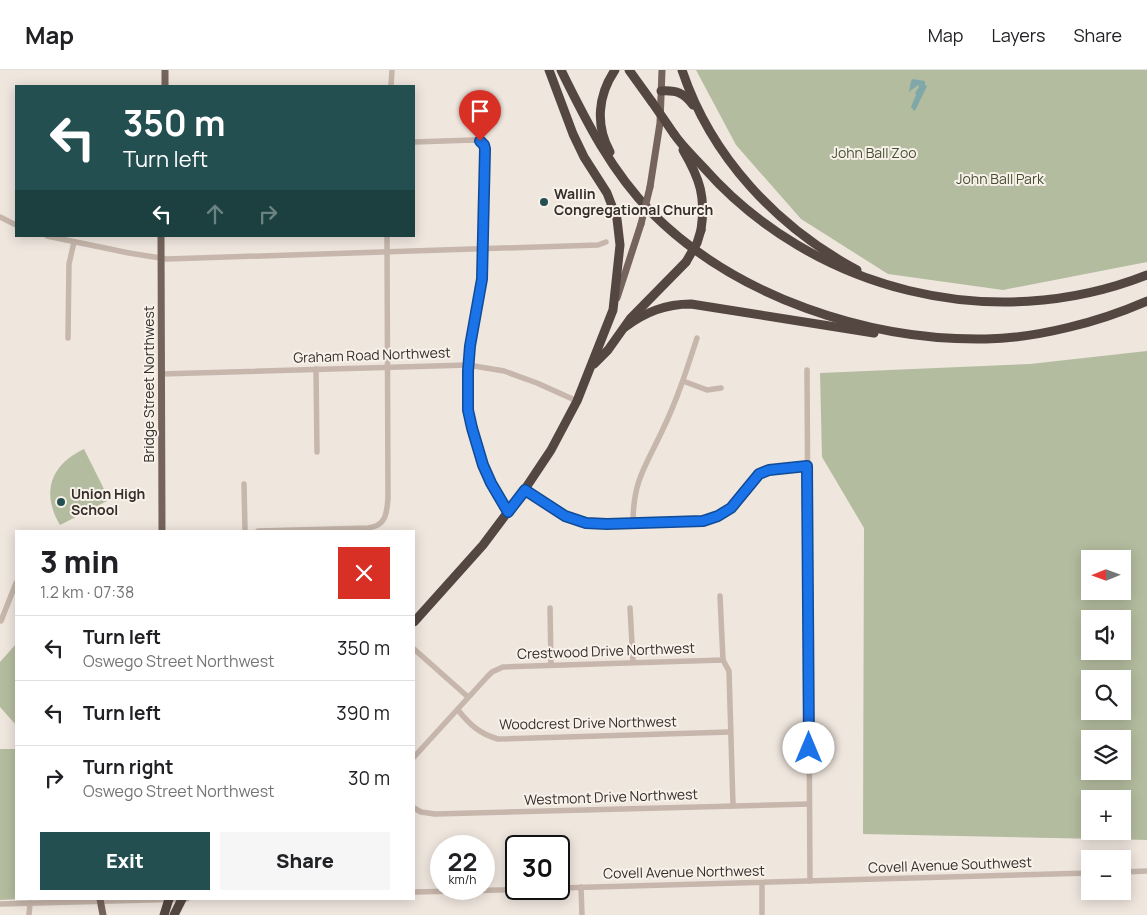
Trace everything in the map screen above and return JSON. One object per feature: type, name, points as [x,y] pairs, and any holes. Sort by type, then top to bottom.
[{"type":"highway","points":[[415,621],[483,545],[525,490],[551,450],[577,401],[613,310],[620,245],[617,219],[607,193],[584,157],[573,134],[549,70]]},
{"type":"highway","points":[[561,70],[590,130],[607,158],[652,213],[692,246],[739,277],[798,306],[892,332],[931,337],[987,339],[1028,335],[1065,327],[1122,312],[1147,301]]},
{"type":"highway","points":[[615,70],[605,89],[602,102],[601,132],[609,150],[635,193]]},
{"type":"highway","points":[[591,367],[608,350],[625,327],[686,262],[697,243],[700,230],[703,206],[702,191],[698,177],[675,135],[629,70]]},
{"type":"highway","points":[[682,70],[700,113],[720,147],[744,181],[795,230],[817,246],[881,283]]},
{"type":"highway","points":[[661,91],[683,94],[700,113]]},
{"type":"highway","points":[[675,135],[728,193],[772,230],[815,256],[842,269],[906,291],[974,302],[1040,301],[1106,288],[1147,275]]},
{"type":"highway","points":[[625,327],[648,312],[661,307],[691,304],[910,339],[931,337]]},
{"type":"highway","points":[[164,915],[169,900]]},
{"type":"highway","points":[[174,915],[182,900]]},
{"type":"main road","points":[[165,70],[165,85]]},
{"type":"main road","points":[[613,310],[641,224],[650,187],[660,124],[662,70]]},
{"type":"main road","name":"Bridge Street Northwest","points":[[161,237],[162,530]]},
{"type":"main road","points":[[100,900],[102,915]]},
{"type":"street","points":[[391,85],[392,70]]},
{"type":"street","points":[[415,142],[467,140],[480,141],[484,145],[483,248],[480,300],[470,346],[468,410],[483,465],[508,512]]},
{"type":"street","points":[[0,217],[15,224]]},
{"type":"street","points":[[52,237],[161,258],[598,245],[606,242]]},
{"type":"street","points":[[295,530],[374,528],[382,523],[387,514],[387,237]]},
{"type":"street","points":[[68,338],[69,264],[74,242]]},
{"type":"street","points":[[633,523],[633,504],[636,487],[643,467],[663,430],[683,381],[697,338]]},
{"type":"street","name":"Graham Road Northwest","points":[[162,374],[468,365],[504,371],[577,401]]},
{"type":"street","points":[[316,369],[317,452]]},
{"type":"street","points":[[807,370],[810,881]]},
{"type":"street","points":[[683,381],[707,390],[721,388]]},
{"type":"street","points":[[525,490],[565,516],[575,520],[600,524],[703,521],[718,516],[731,508],[759,474],[769,470],[807,466]]},
{"type":"street","points":[[244,484],[245,530]]},
{"type":"street","points":[[1,622],[15,586]]},
{"type":"street","points":[[720,596],[723,660],[730,671],[733,805]]},
{"type":"street","points":[[550,608],[551,665]]},
{"type":"street","points":[[630,608],[634,662]]},
{"type":"street","points":[[415,650],[468,697],[415,756]]},
{"type":"street","name":"Crestwood Drive Northwest","points":[[468,697],[492,672],[503,667],[723,660]]},
{"type":"street","name":"Woodcrest Drive Northwest","points":[[458,710],[483,734],[498,740],[730,732]]},
{"type":"street","name":"Westmont Drive Northwest","points":[[415,809],[421,812],[435,814],[810,804]]},
{"type":"street","points":[[1131,872],[1147,871]]},
{"type":"street","name":"Covell Avenue Southwest","points":[[810,881],[1081,873]]},
{"type":"street","name":"Covell Avenue Northwest","points":[[570,888],[810,881]]},
{"type":"street","points":[[762,883],[762,915]]},
{"type":"street","points":[[581,887],[582,915]]},
{"type":"street","points":[[415,892],[505,890]]},
{"type":"street","points":[[0,904],[100,900]]},
{"type":"street","points":[[29,915],[30,903]]},
{"type":"green space","name":"John Ball Park","points":[[696,70],[1147,70],[1147,262],[1003,290],[888,274],[801,219],[736,145]]},
{"type":"green space","points":[[1147,351],[1147,840],[1131,840],[1131,790],[1081,790],[1081,839],[863,834],[864,528],[822,457],[820,373],[1030,364]]},
{"type":"green space","points":[[84,449],[108,497],[107,501],[60,525],[51,502],[50,491],[52,481],[63,463]]},
{"type":"green space","points":[[15,645],[15,724],[0,707],[0,662]]},
{"type":"green space","points":[[0,749],[15,749],[15,899],[0,900]]},
{"type":"water","points":[[913,79],[925,81],[927,86],[914,111],[911,107],[919,87],[918,85],[909,92]]},
{"type":"place","name":"Wallin Congregational Church","points":[[544,202]]},
{"type":"place","name":"Union High School","points":[[61,502]]},
{"type":"route","points":[[480,141],[485,149],[482,279],[480,300],[470,346],[468,410],[477,447],[491,483],[508,512],[525,490],[565,516],[586,523],[703,521],[718,516],[731,508],[759,474],[780,468],[807,466],[809,748]]},
{"type":"park label","name":"John Ball Zoo","points":[[874,153]]}]
